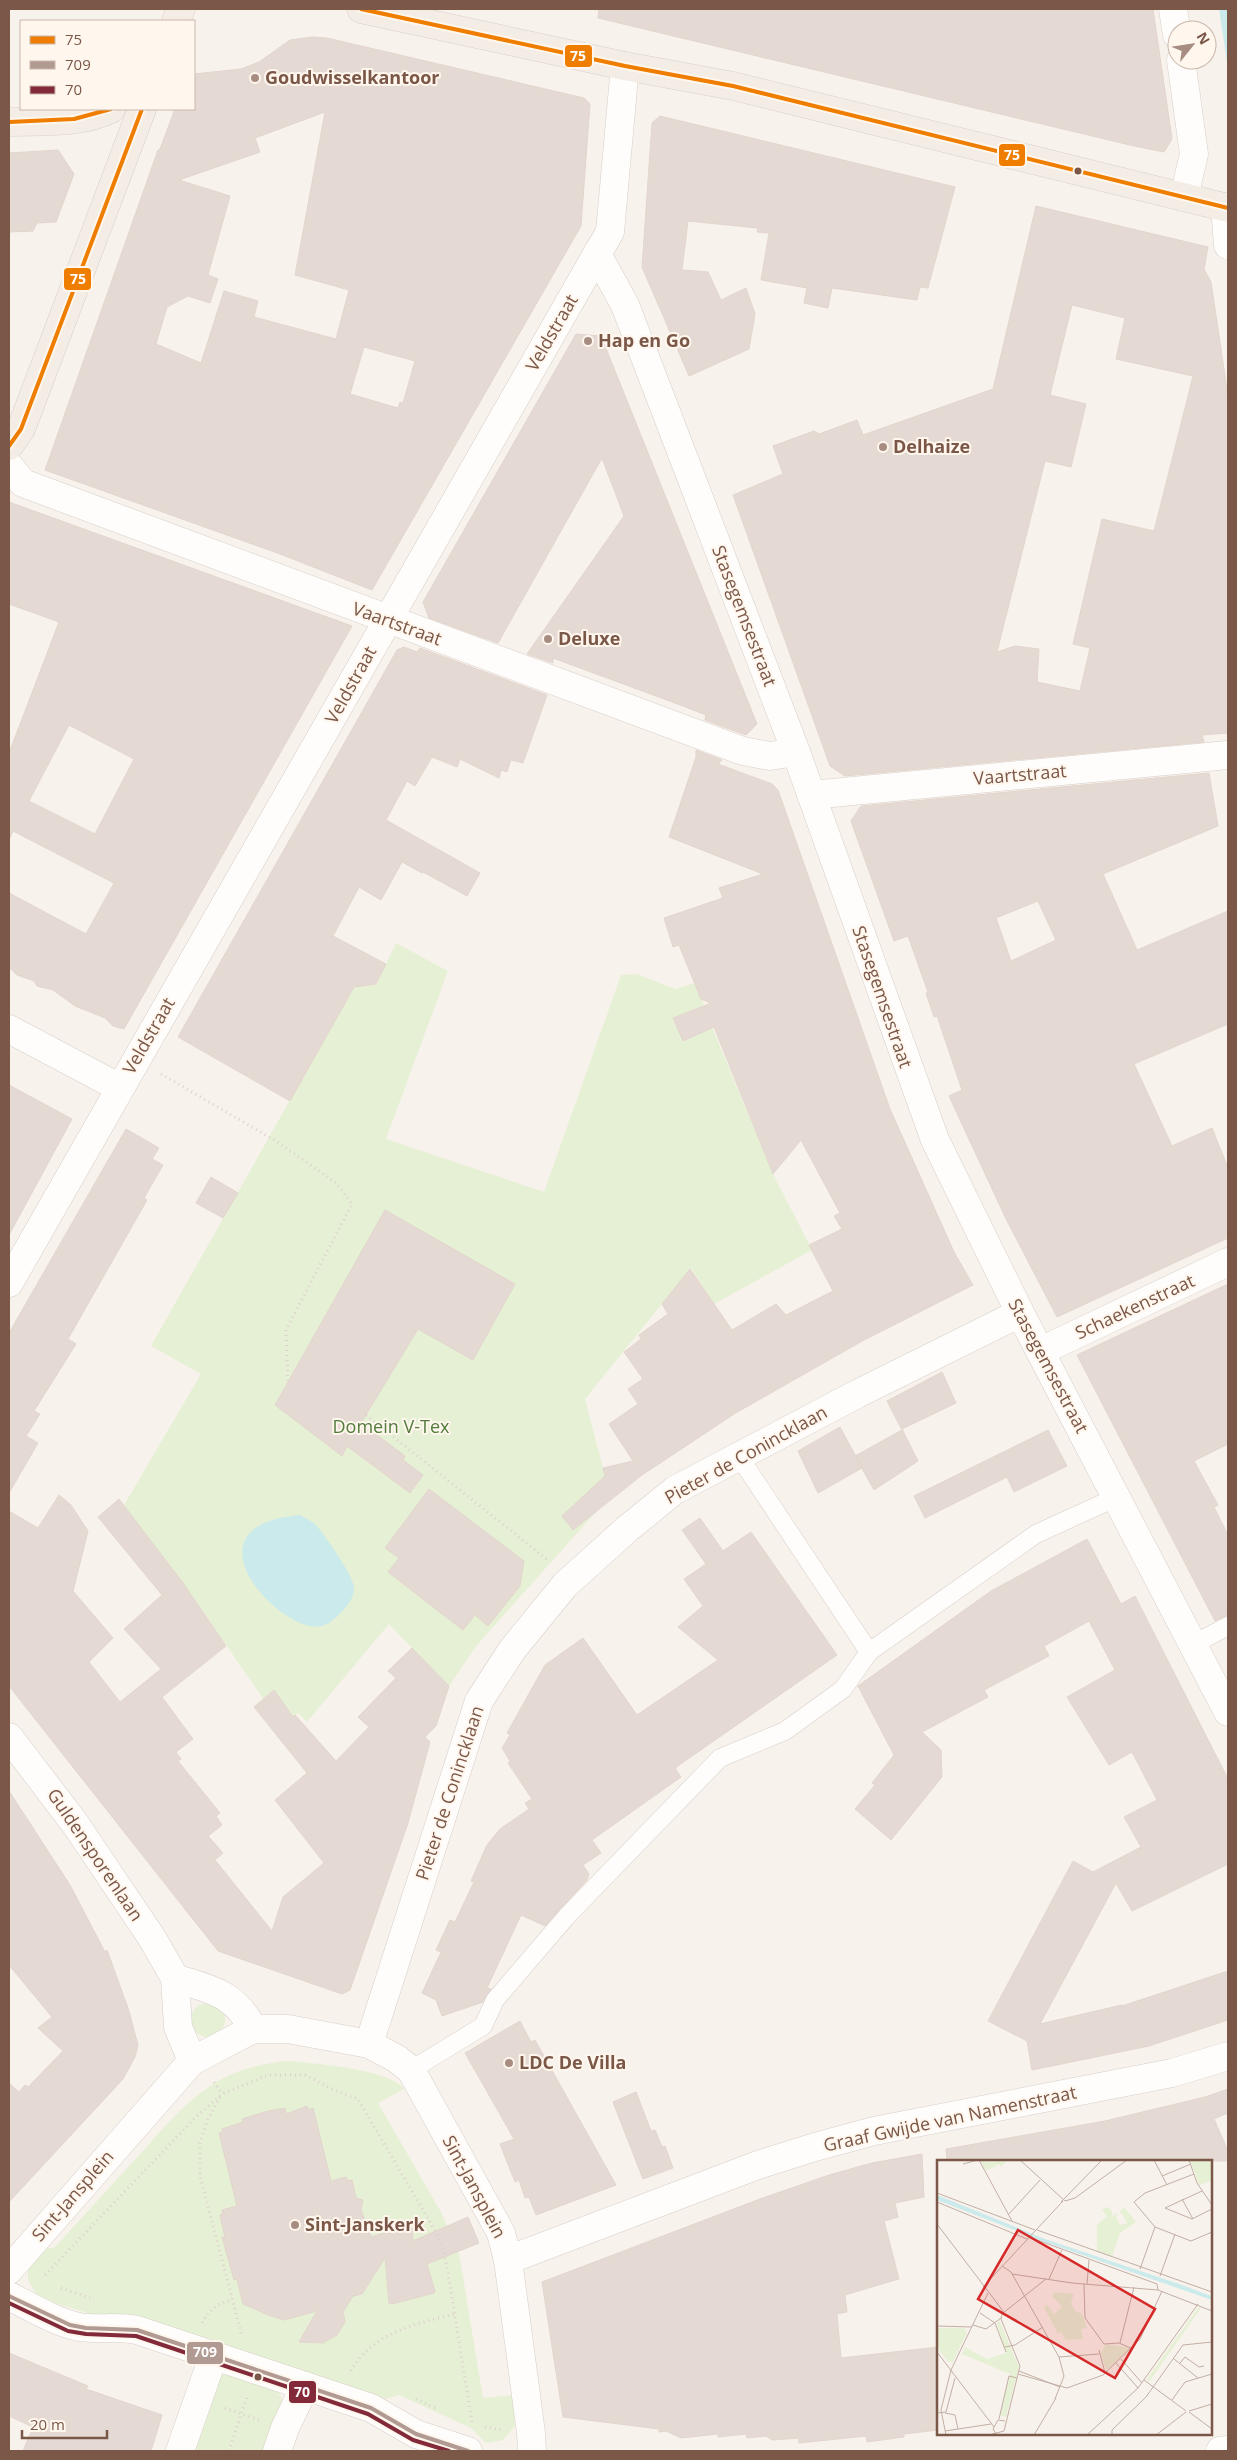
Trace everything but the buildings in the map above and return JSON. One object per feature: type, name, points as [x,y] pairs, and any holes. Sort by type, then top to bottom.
[{"type":"main road","points":[[361,9],[625,66],[734,86],[1227,207]]},
{"type":"main road","points":[[9,122],[67,120],[108,110]]},
{"type":"main road","points":[[9,446],[21,429],[142,110]]},
{"type":"street","name":"Veldstraat","points":[[9,1283],[610,232],[625,66]]},
{"type":"street","points":[[1181,70],[1194,154],[1184,196]]},
{"type":"street","points":[[1227,207],[1228,245]]},
{"type":"street","name":"Stasegemsestraat","points":[[597,254],[625,305],[796,752],[935,1140],[1020,1314],[1228,1712]]},
{"type":"street","name":"Vaartstraat","points":[[9,466],[23,483],[743,751],[770,756],[796,752]]},
{"type":"street","name":"Vaartstraat","points":[[811,795],[1228,755]]},
{"type":"street","points":[[9,1029],[120,1088]]},
{"type":"street","name":"Schaekenstraat","points":[[1041,1351],[1228,1262]]},
{"type":"street","name":"Pieter de Conincklaan","points":[[369,2044],[479,1701],[512,1650],[565,1585],[626,1528],[675,1490],[738,1455],[1020,1314]]},
{"type":"street","name":"Guldensporenlaan","points":[[9,1736],[76,1824],[152,1938],[175,1978],[178,2027],[192,2061]]},
{"type":"street","points":[[175,1978],[218,1991],[227,1996],[242,2011],[253,2029],[288,2029],[369,2044]]},
{"type":"street","name":"Sint-Jansplein","points":[[9,2270],[192,2061],[253,2029]]},
{"type":"street","name":"Sint-Jansplein","points":[[369,2044],[383,2050],[411,2070],[496,2220],[508,2260],[532,2442]]},
{"type":"street","name":"Graaf Gwijde van Namenstraat","points":[[508,2260],[758,2165],[815,2147],[874,2131],[1172,2073],[1228,2056]]},
{"type":"street","points":[[9,2296],[69,2324],[89,2328],[137,2330],[371,2408],[416,2434],[468,2451]]},
{"type":"street","points":[[180,2451],[198,2399],[204,2353]]},
{"type":"street","points":[[281,2440],[305,2386]]},
{"type":"street","points":[[1220,2451],[1228,2450]]},
{"type":"lane","points":[[738,1455],[869,1652]]},
{"type":"lane","points":[[411,2070],[483,2026],[495,2000],[561,1923],[720,1758],[786,1731],[843,1689],[869,1652],[1036,1534],[1117,1497]]},
{"type":"lane","points":[[1194,1644],[1228,1626]]},
{"type":"path","points":[[136,1060],[276,1141],[336,1183],[352,1204],[286,1330],[288,1382]]},
{"type":"path","points":[[366,1414],[547,1558],[565,1585]]},
{"type":"path","points":[[39,2281],[195,2118],[222,2094],[268,2075],[305,2075],[336,2091],[358,2099],[437,2234],[443,2250],[473,2426],[465,2422]]},
{"type":"path","points":[[222,2094],[208,2119],[200,2143],[200,2176],[243,2338]]},
{"type":"path","points":[[58,2288],[96,2300]]},
{"type":"path","points":[[204,2353],[200,2326],[209,2311],[222,2302],[233,2300]]},
{"type":"path","points":[[349,2376],[361,2357],[384,2336],[400,2329],[455,2314]]},
{"type":"path","points":[[229,2451],[255,2370]]},
{"type":"path","points":[[408,2395],[440,2410]]},
{"type":"path","points":[[198,2399],[241,2414],[281,2440]]},
{"type":"path","points":[[483,2427],[532,2442]]},
{"type":"green space","name":"Domein V-Tex","points":[[396,943],[448,971],[386,1139],[544,1192],[621,975],[637,974],[675,989],[695,983],[704,1005],[673,1018],[683,1042],[712,1027],[773,1174],[812,1250],[714,1304],[691,1268],[585,1399],[605,1476],[590,1490],[596,1512],[477,1645],[449,1686],[389,1624],[307,1722],[298,1713],[282,1726],[193,1597],[124,1505],[201,1374],[151,1346],[354,987],[377,984]]},
{"type":"green space","points":[[208,2003],[215,2004],[220,2008],[224,2013],[224,2027],[220,2032],[215,2036],[208,2037],[201,2036],[196,2032],[192,2027],[191,2020],[192,2013],[196,2008],[201,2004]]},
{"type":"green space","points":[[287,2061],[331,2065],[367,2072],[383,2076],[396,2082],[404,2089],[378,2103],[441,2212],[459,2253],[483,2398],[513,2395],[515,2426],[503,2440],[486,2443],[471,2428],[399,2395],[386,2399],[145,2319],[91,2314],[55,2303],[36,2294],[28,2280],[28,2269],[43,2248],[54,2248],[188,2103],[225,2077],[255,2066]]},
{"type":"green space","points":[[227,2374],[276,2390],[280,2396],[282,2411],[268,2451],[190,2451],[220,2375]]},
{"type":"water","points":[[1219,9],[1228,9],[1228,69]]},
{"type":"water","points":[[300,1515],[320,1530],[343,1564],[354,1587],[349,1603],[334,1619],[325,1625],[308,1625],[288,1616],[268,1600],[251,1580],[243,1559],[246,1539],[263,1524]]},
{"type":"transit line","name":"75","points":[[361,9],[625,66],[733,86],[1228,208]]},
{"type":"transit line","name":"75","points":[[9,122],[74,119],[107,110]]},
{"type":"transit line","name":"75","points":[[9,446],[21,429],[142,110]]},
{"type":"transit line","name":"709","points":[[9,2296],[70,2325],[86,2328],[137,2330],[371,2408],[416,2434],[468,2451]]},
{"type":"transit line","name":"70","points":[[9,2303],[68,2331],[86,2334],[136,2336],[368,2414],[413,2440],[449,2451]]},
{"type":"place","name":"Goudwisselkantoor","points":[[255,78]]},
{"type":"place","name":"Hap en Go","points":[[588,341]]},
{"type":"place","name":"Delhaize","points":[[883,447]]},
{"type":"place","name":"Deluxe","points":[[548,639]]},
{"type":"place","name":"LDC De Villa","points":[[509,2063]]},
{"type":"place","name":"Sint-Janskerk","points":[[295,2225]]}]
